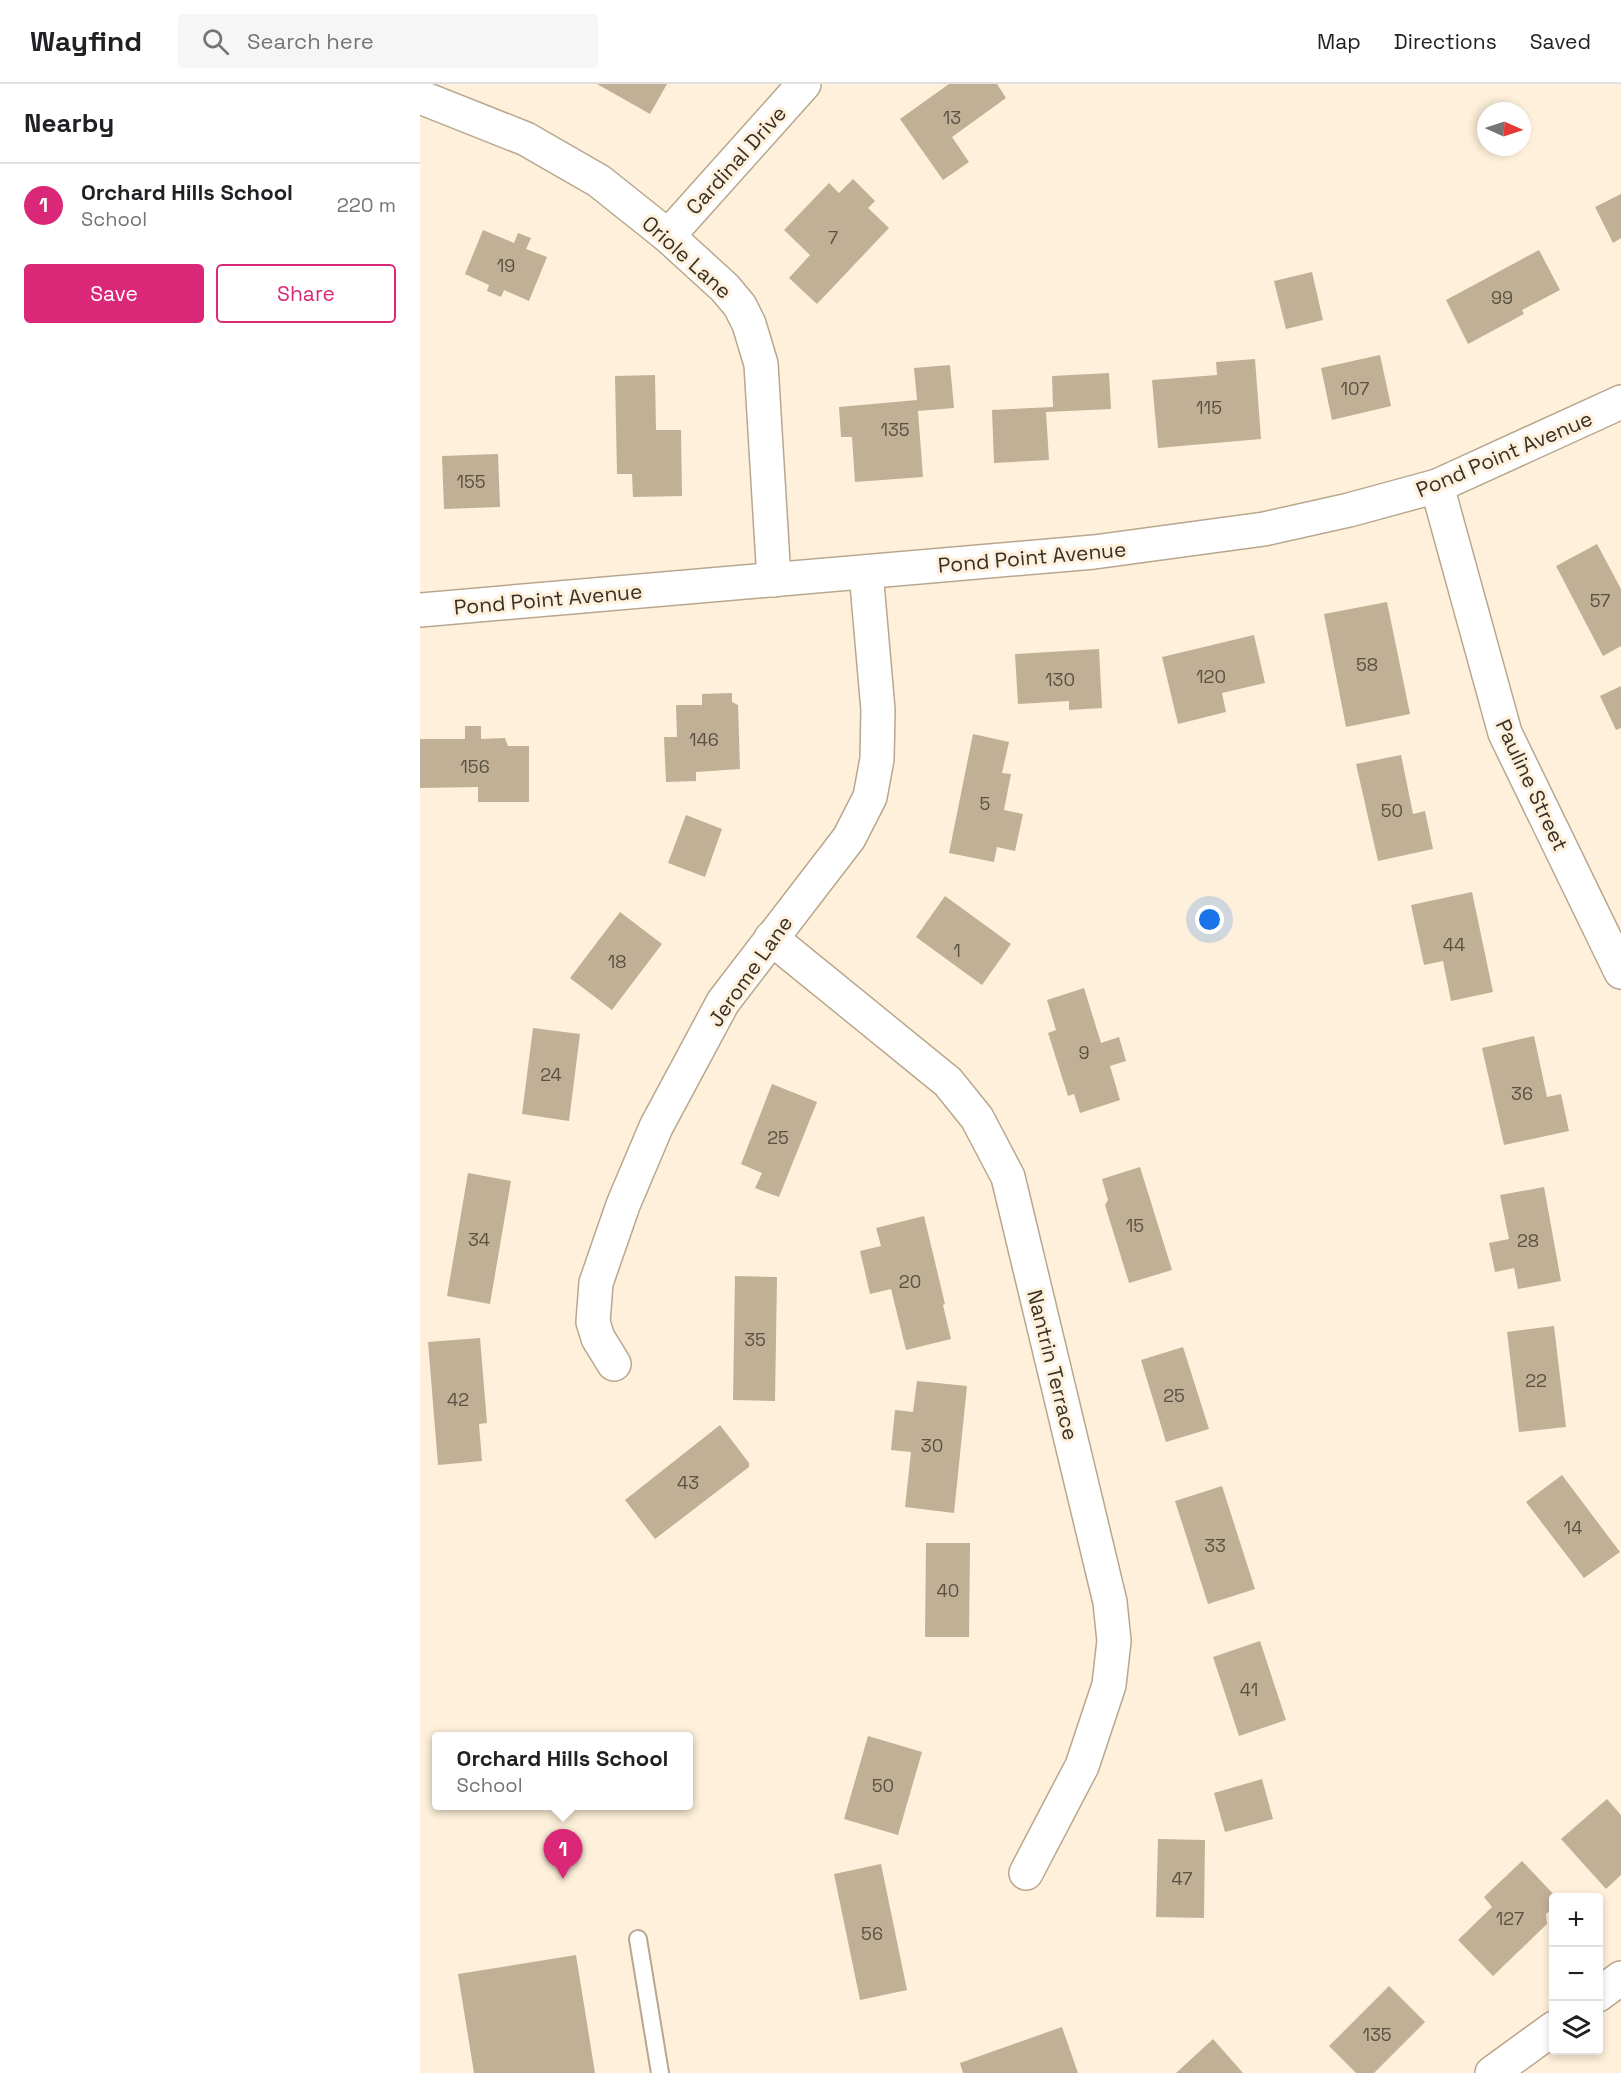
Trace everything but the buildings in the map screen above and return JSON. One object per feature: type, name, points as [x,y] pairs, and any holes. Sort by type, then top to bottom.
[{"type":"street","name":"Cardinal Drive","points":[[668,236],[804,84]]},
{"type":"street","name":"Oriole Lane","points":[[420,96],[526,139],[599,181],[668,236],[725,288],[740,306],[757,344],[761,364],[774,580]]},
{"type":"street","name":"Pond Point Avenue","points":[[420,610],[1094,552],[1264,529],[1349,510],[1437,486],[1621,402]]},
{"type":"street","name":"Pauline Street","points":[[1437,486],[1504,733],[1621,972]]},
{"type":"street","name":"Jerome Lane","points":[[614,1365],[598,1338],[593,1322],[596,1283],[623,1205],[656,1128],[723,1002],[849,838],[870,797],[877,759],[878,710],[866,572]]},
{"type":"street","name":"Nantrin Terrace","points":[[771,938],[948,1082],[977,1118],[1008,1177],[1110,1602],[1114,1641],[1109,1685],[1082,1766],[1026,1873]]},
{"type":"street","points":[[1603,1992],[1621,1978]]},
{"type":"street","points":[[1492,2073],[1549,2032]]},
{"type":"lane","points":[[638,1939],[660,2073]]},
{"type":"place","name":"Orchard Hills School","points":[[563,1879]]}]
